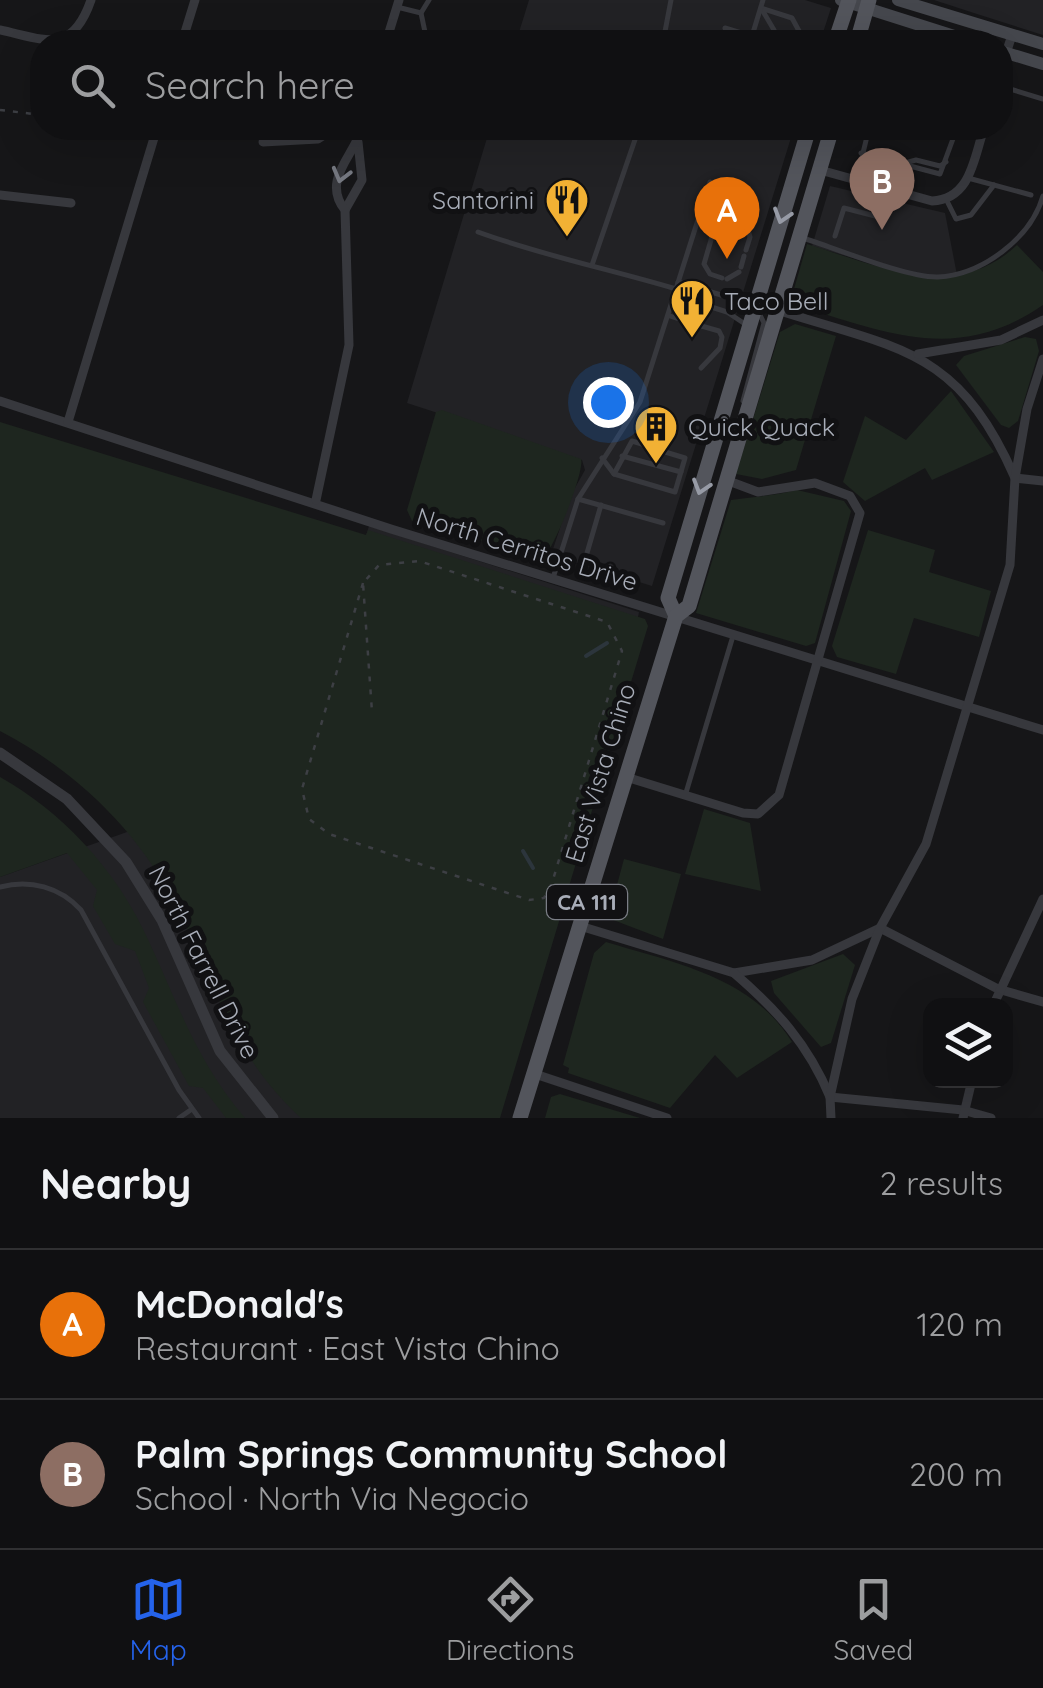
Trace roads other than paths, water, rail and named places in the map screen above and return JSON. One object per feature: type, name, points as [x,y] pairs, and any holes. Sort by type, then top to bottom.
[{"type":"main road","points":[[898,0],[999,30]]},
{"type":"main road","points":[[838,30],[846,1],[939,30]]},
{"type":"main road","points":[[861,30],[868,5]]},
{"type":"main road","points":[[1013,34],[1043,44]]},
{"type":"main road","points":[[1013,55],[1043,64]]},
{"type":"main road","name":"East Vista Chino","points":[[676,616],[668,598],[805,140]]},
{"type":"main road","name":"East Vista Chino","points":[[520,1118],[676,616],[689,606],[829,140]]},
{"type":"street","points":[[77,30],[91,0]]},
{"type":"street","points":[[186,30],[195,0]]},
{"type":"street","points":[[390,30],[398,3]]},
{"type":"street","points":[[0,30],[30,36]]},
{"type":"street","points":[[68,422],[153,140]]},
{"type":"street","points":[[263,142],[318,140]]},
{"type":"street","points":[[820,170],[932,202],[956,194],[968,178],[980,140]]},
{"type":"street","points":[[316,500],[350,346],[345,210],[338,199],[338,175],[358,142]]},
{"type":"street","points":[[345,210],[362,180],[358,142]]},
{"type":"street","points":[[0,195],[70,203]]},
{"type":"street","points":[[777,310],[918,354],[972,402],[998,440],[1014,478]]},
{"type":"street","points":[[918,354],[1001,340],[1043,320]]},
{"type":"street","points":[[830,1118],[830,1097],[846,1018],[880,928],[926,844],[1010,565],[1014,478],[1027,409],[1043,358]]},
{"type":"street","name":"North Cerritos Drive","points":[[0,401],[1043,730]]},
{"type":"street","points":[[1014,478],[1043,481]]},
{"type":"street","points":[[626,777],[758,814],[780,795],[860,524],[857,504],[844,493],[815,483],[758,492],[726,480]]},
{"type":"street","name":"North Farrell Drive","points":[[0,754],[67,799],[126,862],[162,920],[220,1051],[273,1118]]},
{"type":"street","points":[[996,998],[1043,898]]},
{"type":"street","points":[[580,926],[734,973],[790,1024],[814,1056],[830,1097]]},
{"type":"street","points":[[734,973],[812,960],[880,928]]},
{"type":"street","points":[[880,928],[998,988],[1043,1002]]},
{"type":"street","points":[[535,1074],[667,1118]]},
{"type":"street","points":[[963,1114],[970,1088]]},
{"type":"street","points":[[830,1097],[991,1118]]},
{"type":"lane","points":[[425,30],[421,13],[429,0]]},
{"type":"lane","points":[[666,30],[672,0]]},
{"type":"lane","points":[[398,3],[421,13]]},
{"type":"lane","points":[[762,4],[774,30]]},
{"type":"lane","points":[[756,30],[762,4]]},
{"type":"lane","points":[[762,4],[792,18],[798,30]]},
{"type":"lane","points":[[725,28],[730,30]]},
{"type":"lane","points":[[1013,90],[1043,99]]},
{"type":"lane","points":[[592,265],[635,140]]},
{"type":"lane","points":[[856,180],[864,140]]},
{"type":"lane","points":[[861,152],[940,174],[953,140]]},
{"type":"lane","points":[[968,178],[1031,196]]},
{"type":"lane","points":[[552,578],[578,498],[640,402],[710,182]]},
{"type":"lane","points":[[946,199],[956,220],[971,215],[994,184]]},
{"type":"lane","points":[[836,236],[844,208],[884,218],[896,191]]},
{"type":"lane","points":[[800,237],[937,277],[984,263],[1018,240],[1038,212],[1043,196]]},
{"type":"lane","points":[[718,216],[704,264],[710,274],[724,279],[740,270],[750,237],[744,216]]},
{"type":"lane","points":[[478,232],[552,258],[756,305],[764,323],[744,390],[740,433]]},
{"type":"lane","points":[[676,289],[727,312],[749,327]]},
{"type":"lane","points":[[669,316],[719,331],[723,342],[701,368]]},
{"type":"lane","points":[[602,458],[614,474],[674,492],[686,458],[632,442],[614,474]]},
{"type":"lane","points":[[622,456],[681,472]]},
{"type":"lane","points":[[578,498],[664,523]]},
{"type":"lane","points":[[587,552],[601,506]]},
{"type":"lane","points":[[686,796],[734,634]]},
{"type":"lane","points":[[0,888],[21,884],[47,888],[65,895],[81,910],[199,1118]]},
{"type":"lane","points":[[179,1118],[192,1109]]},
{"type":"waterway","points":[[586,656],[607,643]]},
{"type":"waterway","points":[[523,851],[533,868]]},
{"type":"place","name":"Palm Springs Community School","points":[[882,230]]},
{"type":"place","name":"Santorini","points":[[567,238]]},
{"type":"place","name":"McDonald's","points":[[727,259]]},
{"type":"place","name":"Taco Bell","points":[[692,339]]},
{"type":"place","name":"Quick Quack","points":[[656,465]]}]
